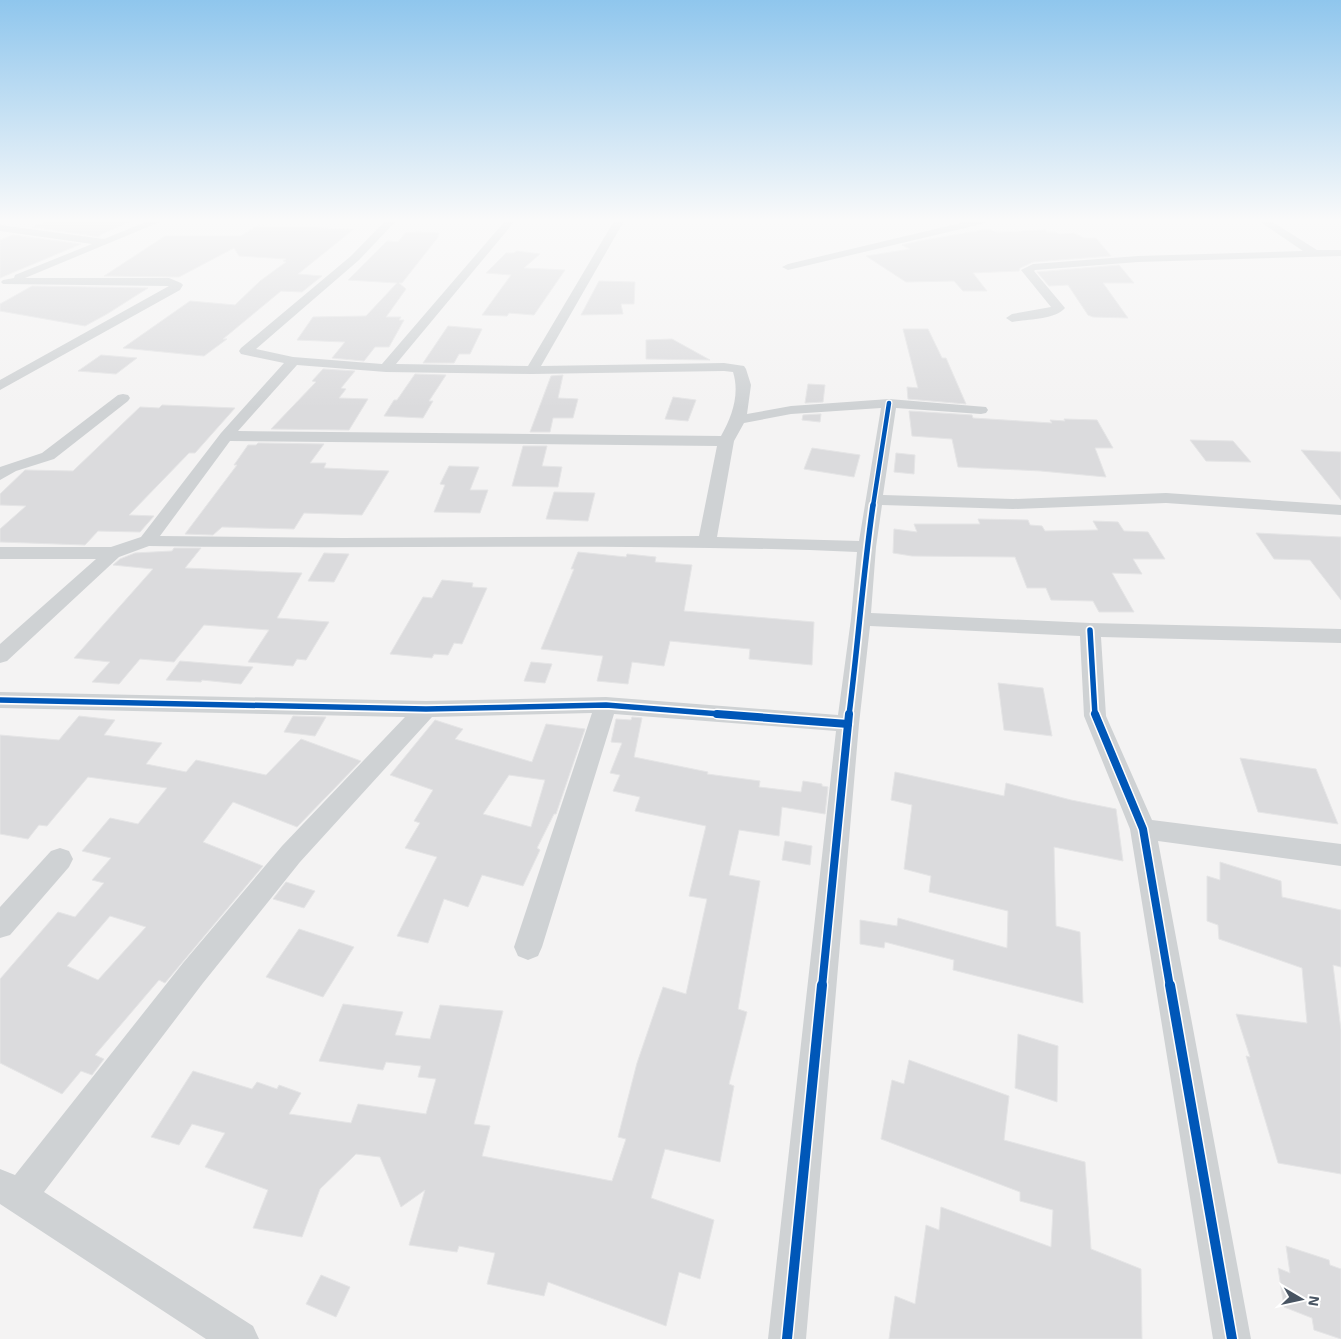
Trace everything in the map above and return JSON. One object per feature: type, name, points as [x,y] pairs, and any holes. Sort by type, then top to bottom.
[{"type":"street","points":[[0,386],[177,285],[173,283]]},
{"type":"street","points":[[325,283],[246,351],[293,361],[386,368],[532,370],[724,367],[739,369],[744,385],[738,420],[726,441],[707,543]]},
{"type":"street","points":[[386,368],[457,283]]},
{"type":"street","points":[[532,370],[583,283]]},
{"type":"street","points":[[1012,318],[1050,312],[1059,308],[1038,283]]},
{"type":"street","points":[[147,541],[226,436],[293,361]]},
{"type":"street","points":[[0,475],[10,468],[48,456],[124,398]]},
{"type":"street","points":[[738,420],[791,410],[889,403],[981,410]]},
{"type":"street","points":[[787,1339],[867,547],[889,403]]},
{"type":"street","points":[[226,436],[726,441]]},
{"type":"street","points":[[875,500],[1013,504],[1166,498],[1341,510]]},
{"type":"street","points":[[0,553],[112,553],[147,541],[342,543],[536,540],[707,543],[778,542],[867,547]]},
{"type":"street","points":[[0,656],[112,553]]},
{"type":"street","points":[[861,619],[1090,630],[1341,636]]},
{"type":"street","points":[[1090,630],[1095,716],[1142,829],[1232,1339]]},
{"type":"street","points":[[0,700],[426,709],[606,705],[848,724]]},
{"type":"street","points":[[528,947],[606,705]]},
{"type":"street","points":[[240,1339],[10,1191],[193,974],[291,854],[426,709]]},
{"type":"street","points":[[1142,829],[1341,855]]},
{"type":"street","points":[[0,926],[60,859]]},
{"type":"building","points":[[257,283],[313,283],[302,292],[281,291],[223,339],[227,339],[204,356],[123,348],[190,301],[235,305]]},
{"type":"building","points":[[397,283],[400,283],[406,289],[386,317],[401,317],[399,320],[404,320],[389,347],[375,347],[364,361],[332,358],[345,342],[297,340],[313,317],[366,316]]},
{"type":"building","points":[[505,283],[556,283],[534,315],[509,313],[507,316],[482,315]]},
{"type":"building","points":[[598,283],[635,283],[634,304],[621,304],[623,314],[581,315]]},
{"type":"building","points":[[956,283],[981,283],[987,291],[963,291]]},
{"type":"building","points":[[1047,283],[1103,283],[1128,318],[1093,317],[1088,315],[1068,285],[1049,286]]},
{"type":"building","points":[[32,286],[148,288],[85,326],[0,311],[0,304]]},
{"type":"building","points":[[448,326],[482,329],[470,354],[459,354],[454,363],[423,363]]},
{"type":"building","points":[[903,329],[928,329],[942,358],[946,358],[966,404],[908,399],[907,387],[918,388]]},
{"type":"building","points":[[672,339],[710,360],[646,359],[646,340]]},
{"type":"building","points":[[101,355],[137,358],[116,374],[78,371]]},
{"type":"building","points":[[323,369],[355,371],[341,388],[346,389],[339,398],[368,399],[349,430],[271,429],[316,382],[312,381]]},
{"type":"building","points":[[415,374],[446,375],[429,401],[433,401],[423,418],[384,416],[394,400],[397,400]]},
{"type":"building","points":[[563,375],[558,398],[578,399],[573,418],[553,418],[550,432],[530,432],[551,376]]},
{"type":"building","points":[[808,384],[825,385],[823,402],[805,403]]},
{"type":"building","points":[[673,397],[696,400],[688,421],[665,419]]},
{"type":"building","points":[[162,405],[235,408],[195,453],[189,453],[129,515],[154,516],[140,532],[98,531],[85,545],[0,542],[0,529],[26,506],[0,505],[0,494],[25,470],[73,471],[140,407],[159,408]]},
{"type":"building","points":[[909,411],[972,415],[973,418],[1052,423],[1050,420],[1097,420],[1113,448],[1095,448],[1106,477],[1041,471],[958,467],[952,439],[912,436]]},
{"type":"building","points":[[821,414],[820,422],[802,420],[803,415]]},
{"type":"building","points":[[1190,440],[1233,441],[1251,462],[1206,461]]},
{"type":"building","points":[[258,443],[324,444],[310,463],[326,463],[324,468],[389,471],[362,515],[304,513],[294,529],[222,527],[213,535],[185,534],[237,465],[234,465],[248,445],[256,445]]},
{"type":"building","points":[[523,446],[547,446],[542,466],[562,467],[558,487],[512,486]]},
{"type":"building","points":[[812,448],[860,455],[854,477],[804,469]]},
{"type":"building","points":[[1301,450],[1341,452],[1341,500]]},
{"type":"building","points":[[896,453],[915,455],[914,474],[894,472]]},
{"type":"building","points":[[449,466],[479,467],[470,490],[488,490],[480,513],[434,512],[445,485],[440,484]]},
{"type":"building","points":[[554,492],[595,493],[588,521],[546,519]]},
{"type":"building","points":[[978,519],[1028,520],[1030,525],[1042,526],[1045,531],[1098,530],[1093,521],[1118,522],[1124,531],[1148,532],[1165,559],[1133,559],[1142,574],[1112,573],[1134,612],[1099,612],[1093,601],[1051,600],[1046,588],[1027,588],[1015,557],[912,556],[893,553],[894,529],[917,532],[914,524],[980,524]]},
{"type":"building","points":[[1256,533],[1341,537],[1341,600],[1310,560],[1274,559]]},
{"type":"building","points":[[174,548],[201,548],[185,568],[302,573],[277,618],[329,622],[306,660],[297,659],[293,666],[248,662],[269,630],[204,625],[174,662],[140,659],[119,684],[92,682],[110,662],[74,658],[153,569],[113,565],[120,559],[135,553],[172,551]]},
{"type":"building","points":[[578,552],[626,557],[627,554],[656,557],[655,562],[692,565],[684,611],[814,622],[812,665],[749,659],[750,649],[670,641],[664,666],[632,662],[628,684],[597,681],[603,656],[541,649],[574,569],[571,569]]},
{"type":"building","points":[[324,553],[349,554],[334,582],[308,581]]},
{"type":"building","points":[[442,580],[473,583],[472,587],[487,588],[462,644],[454,643],[448,655],[434,654],[432,658],[390,654],[423,597],[432,598]]},
{"type":"building","points":[[180,661],[253,667],[241,684],[202,680],[201,682],[166,680]]},
{"type":"building","points":[[531,662],[552,664],[545,683],[524,681]]},
{"type":"building","points":[[998,683],[1043,688],[1052,736],[1004,730]]},
{"type":"building","points":[[79,716],[115,720],[104,735],[162,743],[146,764],[186,772],[196,760],[266,775],[301,739],[361,761],[297,827],[233,802],[203,842],[263,866],[165,983],[159,980],[95,1055],[104,1059],[92,1075],[81,1071],[62,1094],[0,1063],[0,979],[58,912],[75,917],[104,883],[92,880],[111,858],[82,851],[110,818],[138,824],[167,788],[88,777],[47,826],[39,825],[28,839],[0,834],[0,735],[59,740]],"holes":[[[110,916],[146,927],[98,980],[67,966]]]},
{"type":"building","points":[[293,716],[326,717],[315,736],[284,732]]},
{"type":"building","points":[[632,717],[642,718],[634,757],[708,772],[707,774],[760,781],[759,787],[801,792],[803,781],[822,784],[822,786],[828,787],[825,814],[782,807],[779,836],[739,830],[729,875],[760,881],[738,1009],[747,1012],[729,1084],[734,1086],[720,1162],[665,1149],[651,1198],[714,1220],[700,1279],[679,1272],[666,1326],[548,1282],[544,1296],[487,1284],[495,1253],[459,1246],[457,1252],[409,1245],[425,1190],[401,1207],[380,1157],[356,1154],[320,1189],[302,1237],[253,1228],[268,1190],[205,1167],[225,1133],[192,1124],[179,1145],[151,1137],[193,1071],[252,1089],[257,1082],[277,1089],[279,1085],[301,1093],[289,1114],[351,1123],[358,1104],[426,1114],[436,1079],[418,1077],[421,1066],[386,1062],[383,1070],[319,1061],[343,1004],[403,1012],[395,1035],[430,1039],[440,1005],[503,1011],[474,1124],[490,1126],[482,1156],[612,1181],[626,1139],[618,1137],[637,1063],[663,987],[686,994],[707,899],[689,896],[706,826],[635,811],[640,797],[613,791],[620,775],[610,773],[622,743],[611,742],[616,719],[631,720]]},
{"type":"building","points":[[435,720],[463,729],[455,739],[532,762],[546,724],[585,729],[556,814],[554,814],[537,848],[540,850],[523,886],[482,875],[468,907],[444,899],[428,943],[397,936],[437,857],[405,848],[420,823],[414,821],[433,790],[390,775]],"holes":[[[509,775],[545,780],[531,827],[483,814]]]},
{"type":"building","points":[[1240,758],[1316,769],[1338,824],[1258,812]]},
{"type":"building","points":[[895,772],[1004,796],[1006,783],[1071,800],[1116,809],[1123,861],[1054,847],[1056,926],[1080,932],[1083,1003],[953,970],[954,960],[885,942],[884,948],[860,944],[860,920],[897,926],[898,918],[1007,948],[1008,911],[929,892],[931,876],[904,869],[912,805],[891,800]]},
{"type":"building","points":[[785,841],[812,846],[810,865],[782,860]]},
{"type":"building","points":[[1220,862],[1281,881],[1282,897],[1341,910],[1341,967],[1333,965],[1341,1030],[1341,1174],[1278,1163],[1246,1056],[1250,1057],[1236,1014],[1307,1023],[1302,968],[1219,939],[1218,925],[1207,921],[1207,876],[1220,880]]},
{"type":"building","points":[[286,882],[315,891],[304,908],[273,899]]},
{"type":"building","points":[[299,929],[354,947],[323,997],[266,977]]},
{"type":"building","points":[[1018,1034],[1058,1046],[1057,1102],[1015,1088]]},
{"type":"building","points":[[909,1060],[1009,1096],[1004,1140],[1085,1162],[1091,1249],[1141,1269],[1142,1339],[889,1339],[895,1296],[915,1304],[926,1225],[939,1230],[941,1207],[1051,1247],[1053,1210],[1020,1201],[1020,1192],[881,1139],[892,1080],[904,1084]]},
{"type":"building","points":[[1286,1246],[1329,1260],[1330,1265],[1341,1269],[1341,1339],[1314,1330],[1312,1318],[1284,1307],[1278,1268],[1290,1273]]},
{"type":"building","points":[[321,1275],[350,1287],[336,1317],[306,1304]]},
{"type":"cycle path","points":[[787,1339],[867,547],[889,403]]},
{"type":"cycle path","points":[[1090,630],[1095,716],[1143,829],[1232,1339]]},
{"type":"cycle path","points":[[0,700],[426,709],[606,705],[848,724]]}]
